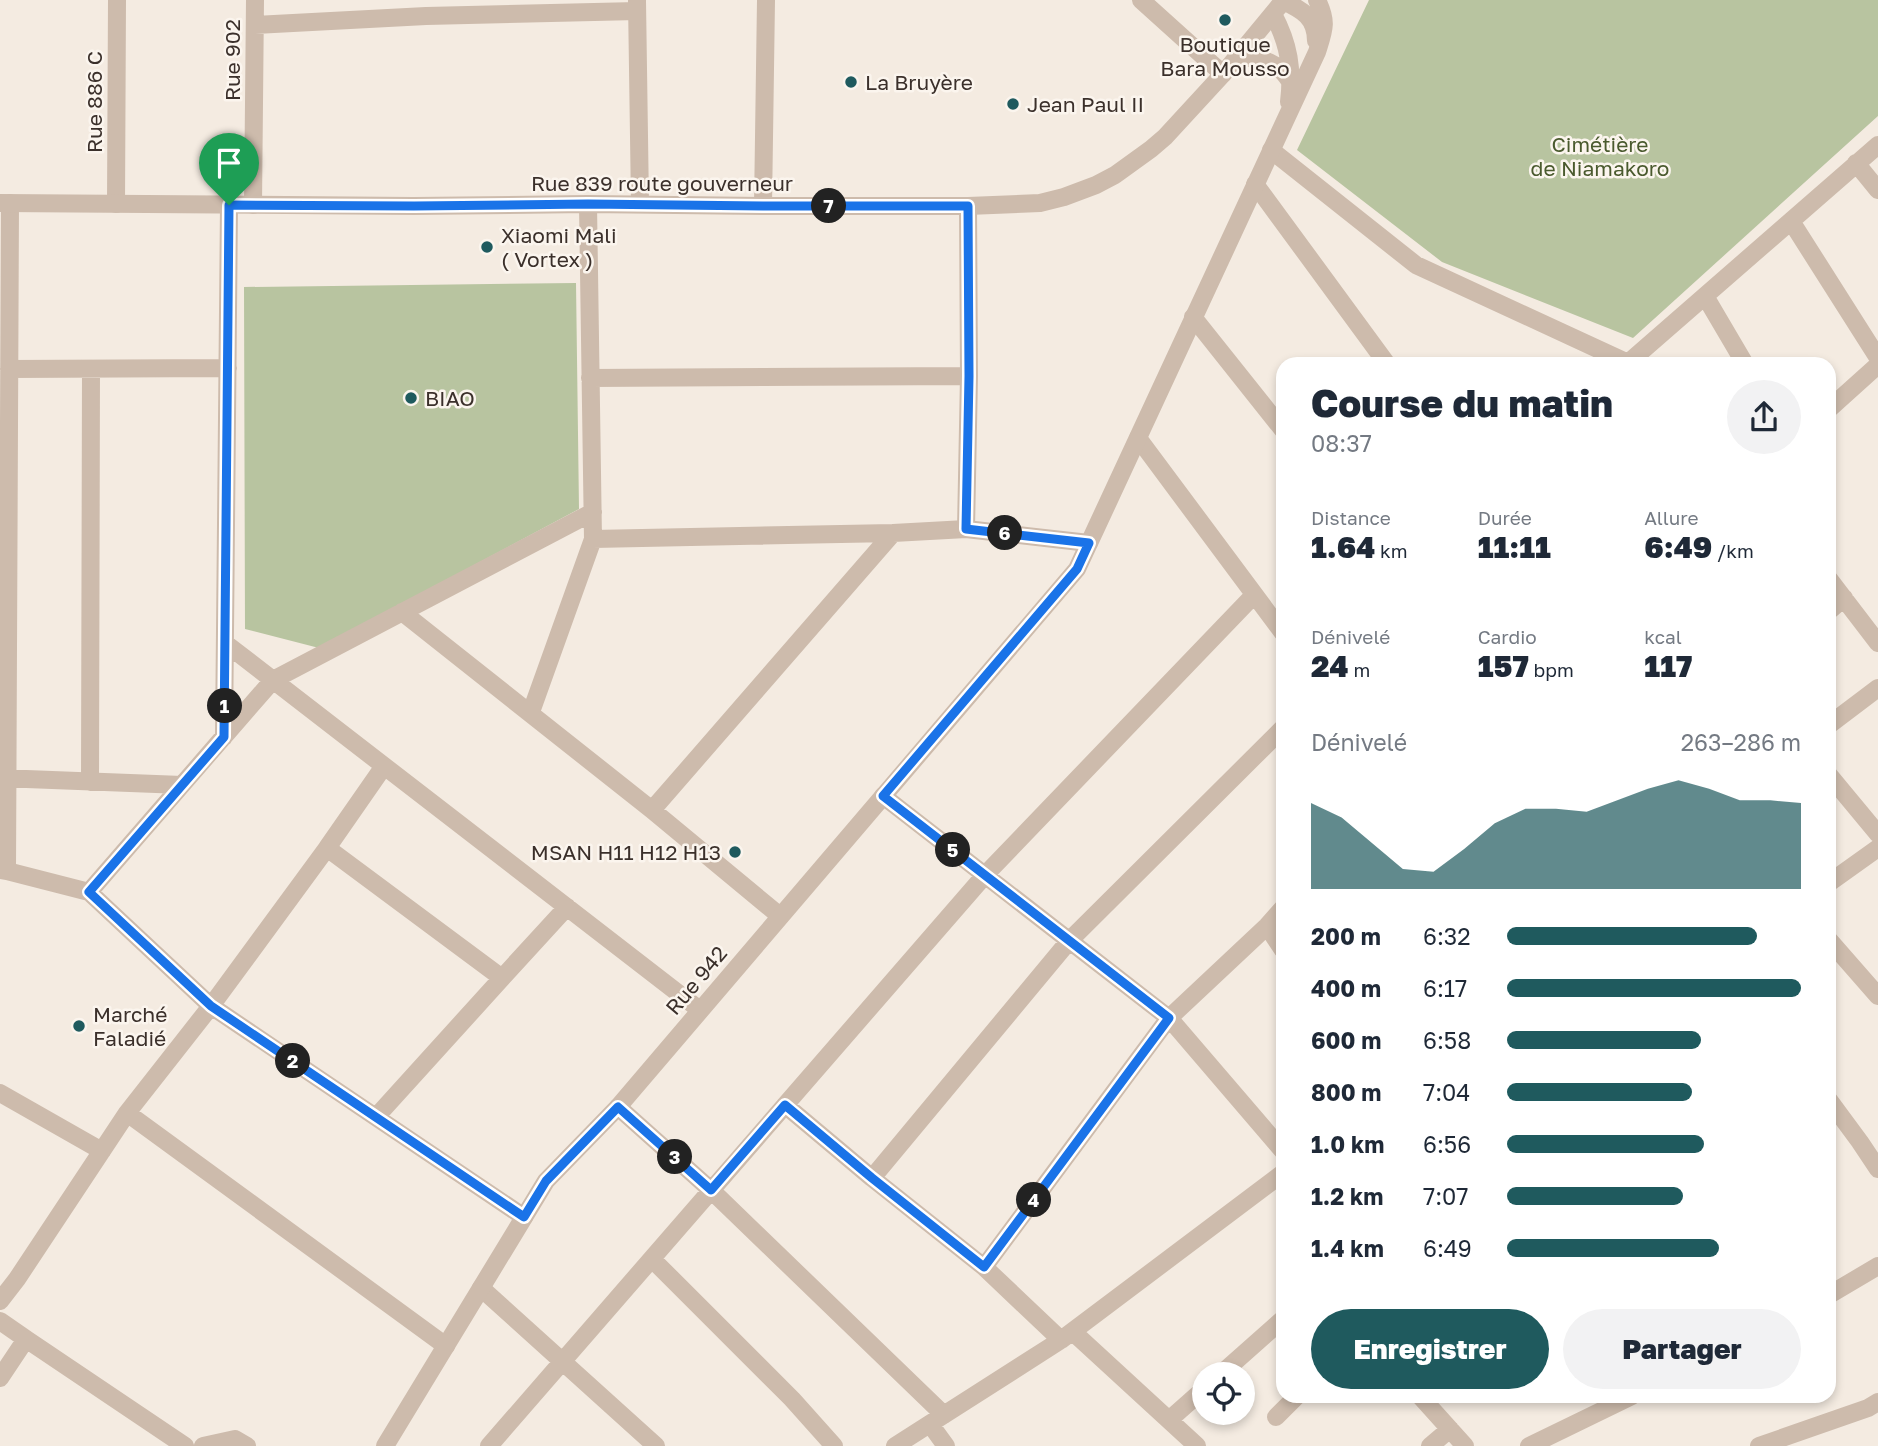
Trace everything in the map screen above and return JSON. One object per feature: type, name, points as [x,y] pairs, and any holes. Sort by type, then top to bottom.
[{"type":"street","name":"Rue 886 C","points":[[116,204],[117,0]]},
{"type":"street","name":"Rue 902","points":[[253,205],[255,0]]},
{"type":"street","points":[[763,206],[766,0]]},
{"type":"street","points":[[1141,0],[1223,74]]},
{"type":"street","points":[[1273,144],[1317,52],[1324,28],[1324,14],[1317,0]]},
{"type":"street","name":"Rue 839 route gouverneur","points":[[5,203],[414,206],[968,206],[1040,203],[1065,197],[1115,175],[1165,137],[1223,74],[1280,5]]},
{"type":"street","points":[[1273,144],[1289,102],[1291,83],[1291,64],[1284,38],[1280,5],[1298,8],[1311,20],[1316,30],[1317,52]]},
{"type":"street","points":[[255,25],[425,8],[637,6],[640,204]]},
{"type":"street","points":[[1237,57],[1272,63],[1284,72],[1291,83]]},
{"type":"street","points":[[1273,144],[1416,265],[1615,357]]},
{"type":"street","name":"Rue 942","points":[[385,1446],[546,1181],[618,1107],[1077,569],[1273,144]]},
{"type":"street","points":[[1635,357],[1878,145]]},
{"type":"street","points":[[1856,163],[1878,190]]},
{"type":"street","points":[[1255,184],[1382,357]]},
{"type":"street","points":[[5,203],[5,319],[9,369],[4,871],[89,892],[211,1006],[524,1217]]},
{"type":"street","points":[[531,712],[593,539],[588,204]]},
{"type":"street","points":[[224,737],[229,205]]},
{"type":"street","points":[[966,529],[968,206]]},
{"type":"street","points":[[1791,221],[1878,358]]},
{"type":"street","points":[[1705,296],[1741,357]]},
{"type":"street","points":[[1193,317],[1276,421]]},
{"type":"street","points":[[1836,403],[1878,365]]},
{"type":"street","points":[[9,369],[228,368]]},
{"type":"street","points":[[90,782],[91,369]]},
{"type":"street","points":[[590,378],[969,376]]},
{"type":"street","points":[[1138,438],[1276,624]]},
{"type":"street","points":[[89,892],[273,680],[593,512]]},
{"type":"street","points":[[593,539],[966,529],[1089,543]]},
{"type":"street","points":[[652,810],[893,533]]},
{"type":"street","points":[[1836,588],[1878,643]]},
{"type":"street","points":[[489,1446],[985,874],[1254,595]]},
{"type":"street","points":[[1836,605],[1844,598]]},
{"type":"street","points":[[402,612],[531,712],[780,916]]},
{"type":"street","points":[[225,643],[700,1010]]},
{"type":"street","points":[[1836,720],[1878,688]]},
{"type":"street","points":[[872,1178],[1069,941],[1276,735]]},
{"type":"street","points":[[0,1301],[18,1279],[127,1113],[211,1006],[384,766]]},
{"type":"street","points":[[4,778],[182,785]]},
{"type":"street","points":[[1836,783],[1878,834]]},
{"type":"street","points":[[883,796],[1169,1018],[1276,1144]]},
{"type":"street","points":[[327,848],[502,978]]},
{"type":"street","points":[[1836,878],[1878,848]]},
{"type":"street","points":[[376,1117],[567,907]]},
{"type":"street","points":[[984,1267],[1169,1018],[1276,916]]},
{"type":"street","points":[[1267,926],[1276,940]]},
{"type":"street","points":[[1836,948],[1878,996]]},
{"type":"street","points":[[0,1093],[102,1152]]},
{"type":"street","points":[[785,1105],[1169,1420],[1194,1445]]},
{"type":"street","points":[[618,1107],[711,1190],[937,1420],[946,1446]]},
{"type":"street","points":[[1836,1109],[1878,1169]]},
{"type":"street","points":[[127,1113],[446,1346]]},
{"type":"street","points":[[895,1446],[1067,1336],[1276,1177]]},
{"type":"street","points":[[652,1259],[792,1399],[834,1446]]},
{"type":"street","points":[[1836,1291],[1878,1266]]},
{"type":"street","points":[[481,1288],[656,1446]]},
{"type":"street","points":[[0,1321],[185,1446]]},
{"type":"street","points":[[1235,1362],[1276,1325]]},
{"type":"street","points":[[0,1378],[26,1339]]},
{"type":"street","points":[[1169,1420],[1192,1400]]},
{"type":"street","points":[[1759,1446],[1868,1408],[1878,1402]]},
{"type":"street","points":[[1276,1417],[1290,1403]]},
{"type":"street","points":[[1426,1403],[1465,1446]]},
{"type":"street","points":[[1529,1446],[1618,1403]]},
{"type":"street","points":[[1430,1446],[1450,1429]]},
{"type":"street","points":[[203,1446],[235,1440],[247,1446]]},
{"type":"green space","name":"Cimétière de Niamakoro","points":[[1369,0],[1878,0],[1878,116],[1633,338],[1442,262],[1297,150]]},
{"type":"green space","name":"BIAO","points":[[576,283],[579,509],[319,648],[245,629],[244,287]]},
{"type":"place","name":"Boutique Bara Mousso","points":[[1225,20]]},
{"type":"place","name":"La Bruyère","points":[[851,82]]},
{"type":"place","name":"Jean Paul II","points":[[1013,104]]},
{"type":"place","name":"Xiaomi Mali ( Vortex )","points":[[487,247]]},
{"type":"place","name":"BIAO","points":[[411,398]]},
{"type":"place","name":"MSAN H11 H12 H13","points":[[735,852]]},
{"type":"place","name":"Marché Faladié","points":[[79,1026]]},
{"type":"route","points":[[229,205],[968,206],[966,529],[1089,543],[1077,569],[883,796],[1169,1018],[984,1267],[785,1105],[711,1190],[618,1107],[546,1181],[524,1217],[211,1006],[89,892],[224,737],[229,205]]}]
